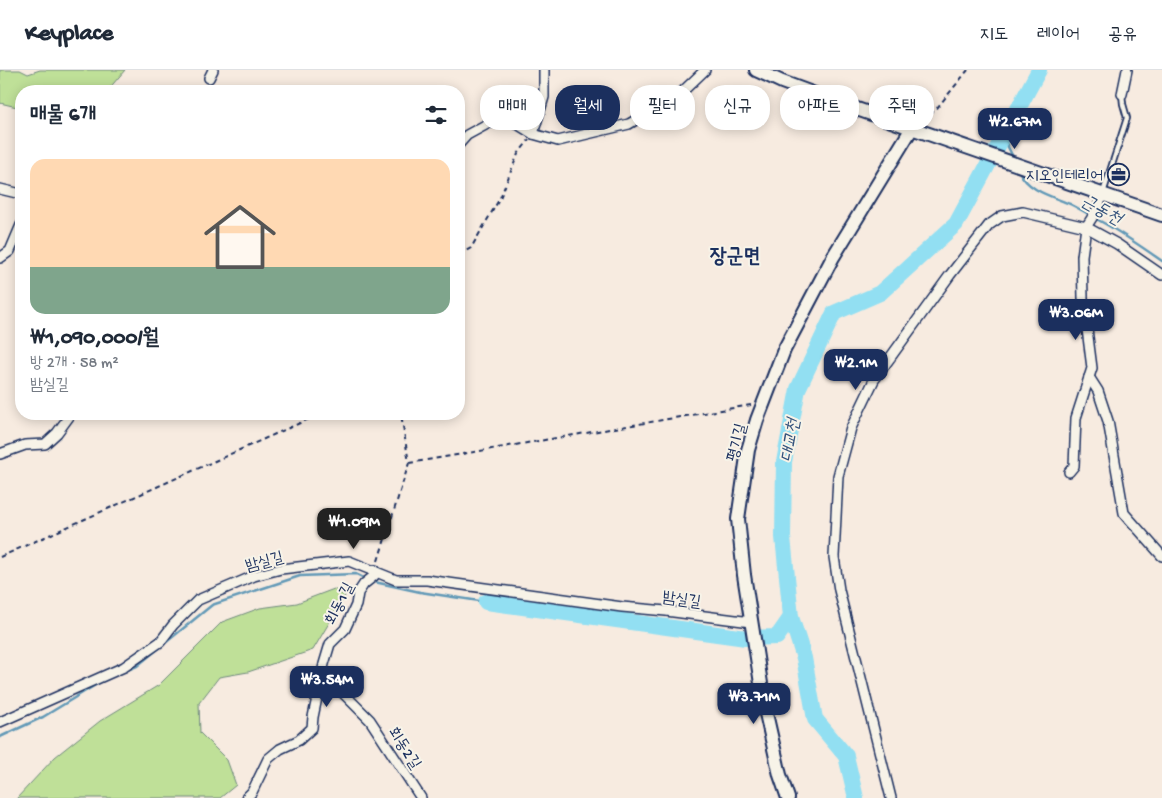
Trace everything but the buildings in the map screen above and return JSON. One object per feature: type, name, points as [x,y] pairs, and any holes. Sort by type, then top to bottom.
[{"type":"main road","points":[[756,70],[800,89],[869,113]]},
{"type":"main road","name":"평기길","points":[[788,798],[780,776],[765,709],[752,632],[738,520],[748,450],[784,350],[833,257],[911,130]]},
{"type":"main road","points":[[916,130],[1162,215]]},
{"type":"street","points":[[533,134],[544,97],[544,70]]},
{"type":"street","points":[[465,137],[489,123],[512,121],[533,134],[558,142],[629,124],[681,93],[705,70]]},
{"type":"street","points":[[1122,94],[1127,70]]},
{"type":"street","points":[[0,189],[15,193]]},
{"type":"street","points":[[1069,472],[1074,466],[1076,418],[1092,368],[1083,298],[1082,256],[1088,224],[1097,210],[1099,193]]},
{"type":"street","points":[[891,798],[840,590],[834,557],[838,476],[852,428],[874,380],[950,275],[989,225],[1002,216],[1023,212],[1088,224],[1162,275]]},
{"type":"street","points":[[0,258],[10,251],[15,239]]},
{"type":"street","points":[[1089,377],[1098,390],[1108,421],[1124,513],[1162,556]]},
{"type":"street","points":[[0,454],[26,445],[45,444],[57,433],[66,420]]},
{"type":"street","name":"밤실길","points":[[0,722],[124,667],[160,642],[172,625],[198,600],[254,576],[281,569],[350,560],[374,573],[396,580],[427,580],[622,607],[666,611],[717,619],[752,632]]},
{"type":"street","name":"회동1길","points":[[246,798],[252,792],[268,759],[280,749],[299,740],[312,728],[322,672],[330,644],[345,629],[356,605],[358,593],[374,573]]},
{"type":"street","name":"회동2길","points":[[322,672],[370,720],[421,798]]},
{"type":"lane","points":[[1099,193],[1127,118],[1122,94]]},
{"type":"path","points":[[934,110],[968,70]]},
{"type":"path","points":[[465,252],[471,248],[500,198],[518,154],[533,134]]},
{"type":"path","points":[[409,463],[764,403]]},
{"type":"path","points":[[0,557],[307,420]]},
{"type":"path","points":[[374,573],[409,463],[402,420]]},
{"type":"green space","points":[[0,70],[20,70],[28,74],[40,70],[125,70],[112,85],[15,85],[15,107],[0,103]]},
{"type":"green space","points":[[334,589],[345,596],[313,650],[248,672],[219,677],[199,703],[200,733],[227,760],[236,785],[220,798],[17,798],[55,757],[100,721],[159,685],[222,622],[260,608],[297,603]]},
{"type":"waterway","name":"대교천","points":[[856,798],[846,756],[815,719],[804,658],[791,617],[783,537],[784,462],[798,389],[834,313],[880,293],[956,224],[1039,70]]},
{"type":"waterway","name":"근동천","points":[[1007,128],[1008,147],[1014,159]]},
{"type":"waterway","name":"근동천","points":[[1019,171],[1023,178],[1034,188],[1085,212],[1124,235],[1162,261]]},
{"type":"waterway","points":[[120,673],[137,666],[212,605],[300,576],[356,574],[366,579]]},
{"type":"waterway","points":[[370,581],[420,592],[486,602]]},
{"type":"waterway","points":[[486,602],[746,638],[777,637],[791,617]]},
{"type":"waterway","points":[[0,737],[43,717],[102,681]]},
{"type":"place","name":"지오인테리어","points":[[1119,174]]},
{"type":"district","name":"장군면","points":[[735,255]]}]
